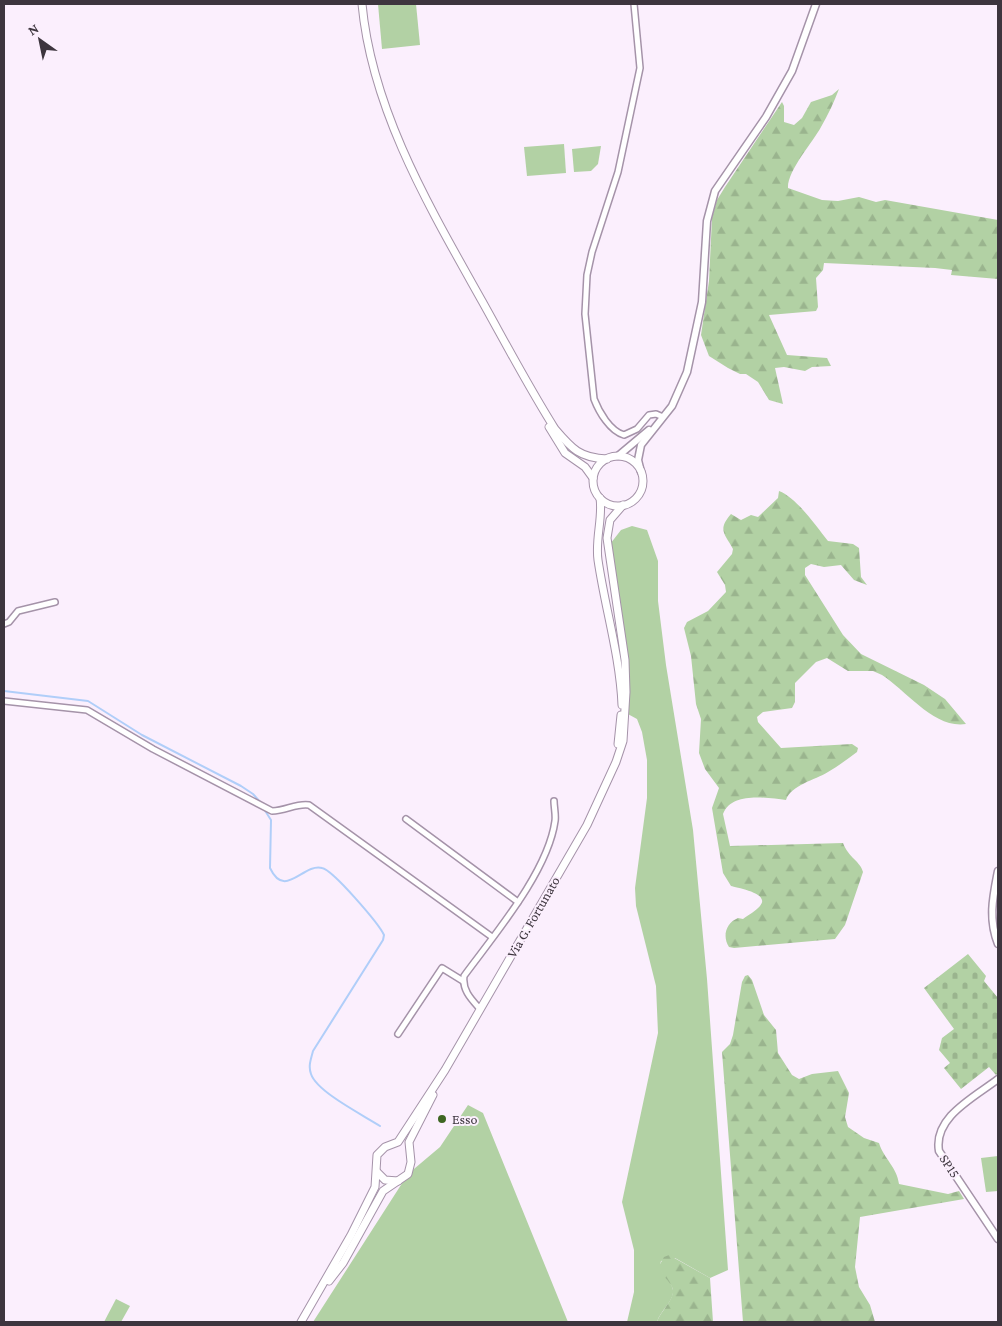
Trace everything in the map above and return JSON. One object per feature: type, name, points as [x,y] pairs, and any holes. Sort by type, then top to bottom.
[{"type":"main road","points":[[362,4],[371,62],[385,108],[434,215],[544,413],[559,445],[585,467],[593,478],[594,487],[600,498],[610,505],[623,505],[632,501],[639,494],[643,484],[641,472],[632,460],[618,456],[607,459],[590,458],[581,455],[568,444],[544,413]]},
{"type":"main road","points":[[593,478],[599,465],[607,459]]},
{"type":"main road","name":"Via G. Fortunato","points":[[600,498],[601,514],[598,558],[621,694],[622,712],[616,762]]},
{"type":"main road","name":"Via G. Fortunato","points":[[445,1070],[587,825],[616,762],[623,741],[626,692],[624,660],[608,548],[608,528],[610,520],[623,505]]},
{"type":"main road","points":[[301,1322],[318,1295],[375,1187],[377,1172],[375,1161],[377,1155],[380,1150],[398,1142],[445,1070]]},
{"type":"main road","points":[[318,1295],[343,1263],[383,1191],[403,1178],[410,1168],[409,1142],[445,1070]]},
{"type":"main road","points":[[391,1146],[402,1148],[410,1156]]},
{"type":"main road","points":[[377,1172],[386,1180],[398,1181]]},
{"type":"street","points":[[634,4],[640,68],[618,172],[592,252],[587,275],[585,314],[594,399],[598,408],[614,430],[624,435],[637,429],[649,415],[656,414],[663,417]]},
{"type":"street","points":[[618,456],[663,417],[672,406],[687,372],[702,302],[707,221],[715,190],[766,117],[792,71],[816,4]]},
{"type":"street","points":[[641,472],[638,450],[656,424]]},
{"type":"street","points":[[4,624],[9,622],[18,611],[55,602]]},
{"type":"street","points":[[4,701],[87,710],[269,810],[286,811],[299,804],[309,806],[492,937]]},
{"type":"street","points":[[480,1009],[470,999],[463,982],[464,976],[518,902],[546,852],[555,820],[554,801]]},
{"type":"street","points":[[406,819],[518,902]]},
{"type":"street","points":[[998,871],[991,906],[993,932],[998,944]]},
{"type":"street","points":[[398,1034],[442,968],[463,982]]},
{"type":"street","name":"SP15","points":[[998,1079],[957,1110],[946,1121],[937,1140],[939,1151],[998,1239]]},
{"type":"green space","points":[[378,4],[416,4],[420,45],[382,49]]},
{"type":"green space","points":[[839,89],[824,122],[792,173],[788,188],[822,200],[838,201],[859,197],[876,202],[885,200],[998,220],[998,279],[951,275],[952,270],[935,268],[824,263],[823,270],[816,278],[818,307],[816,311],[769,315],[787,355],[827,358],[831,366],[812,367],[805,371],[784,367],[775,368],[783,404],[769,400],[758,382],[746,374],[740,374],[709,356],[701,335],[709,281],[712,218],[717,200],[782,102],[784,106],[784,122],[794,125],[802,118],[811,102],[832,95]]},
{"type":"green space","points":[[564,144],[566,173],[527,176],[524,147]]},
{"type":"green space","points":[[601,146],[598,164],[591,171],[574,172],[572,149]]},
{"type":"green space","points":[[779,491],[799,506],[828,541],[853,544],[859,548],[861,577],[867,585],[854,580],[841,565],[824,567],[811,564],[805,568],[805,575],[843,635],[861,654],[924,685],[945,699],[966,724],[954,724],[932,715],[882,675],[873,671],[848,671],[827,658],[816,662],[795,683],[795,702],[792,708],[763,712],[757,717],[758,722],[781,748],[852,744],[858,748],[857,752],[823,775],[793,790],[786,800],[760,797],[734,802],[723,814],[730,846],[843,843],[848,852],[860,865],[863,872],[845,925],[835,939],[734,948],[729,947],[727,943],[726,930],[728,926],[734,920],[738,918],[743,919],[754,911],[760,906],[762,901],[757,894],[731,886],[723,873],[712,808],[719,788],[705,769],[699,753],[701,719],[696,704],[691,656],[684,628],[687,622],[708,611],[726,592],[725,585],[717,572],[732,554],[733,549],[725,536],[723,528],[727,519],[731,514],[741,520],[751,515],[758,517],[778,498]]},
{"type":"green space","points":[[632,526],[647,530],[658,561],[658,601],[666,665],[693,830],[707,979],[728,1270],[710,1278],[675,1258],[661,1261],[661,1269],[672,1286],[673,1294],[657,1322],[627,1322],[634,1292],[634,1250],[622,1202],[658,1033],[656,986],[636,906],[635,888],[647,798],[647,760],[642,732],[637,719],[626,713],[626,692],[607,548],[621,530]]},
{"type":"green space","points":[[968,954],[986,976],[984,981],[998,998],[998,1073],[996,1075],[989,1067],[961,1089],[944,1068],[950,1063],[939,1050],[942,1038],[954,1029],[924,988]]},
{"type":"green space","points":[[748,975],[752,980],[764,1015],[776,1030],[778,1053],[792,1075],[799,1079],[812,1074],[838,1071],[849,1093],[845,1117],[848,1127],[864,1138],[879,1143],[896,1173],[899,1184],[948,1194],[959,1191],[964,1199],[860,1217],[855,1267],[859,1287],[870,1305],[875,1322],[743,1322],[722,1052],[730,1044],[742,982],[745,976]]},
{"type":"green space","points":[[468,1105],[483,1113],[568,1322],[313,1322],[408,1174],[440,1147]]},
{"type":"green space","points":[[998,1156],[998,1191],[986,1192],[981,1158]]},
{"type":"green space","points":[[669,1255],[710,1278],[713,1322],[657,1322],[673,1291],[659,1266],[664,1257]]},
{"type":"green space","points":[[116,1299],[130,1306],[121,1322],[104,1322]]},
{"type":"waterway","points":[[4,691],[88,701],[142,735],[241,786],[253,794],[261,803]]},
{"type":"waterway","points":[[264,809],[271,820],[270,868],[276,877],[282,881],[288,881],[315,868],[322,868],[328,871],[355,898],[384,935],[383,940],[313,1051],[310,1065],[311,1074],[322,1088],[341,1103],[380,1126]]},
{"type":"place","name":"Esso","points":[[442,1119]]}]
